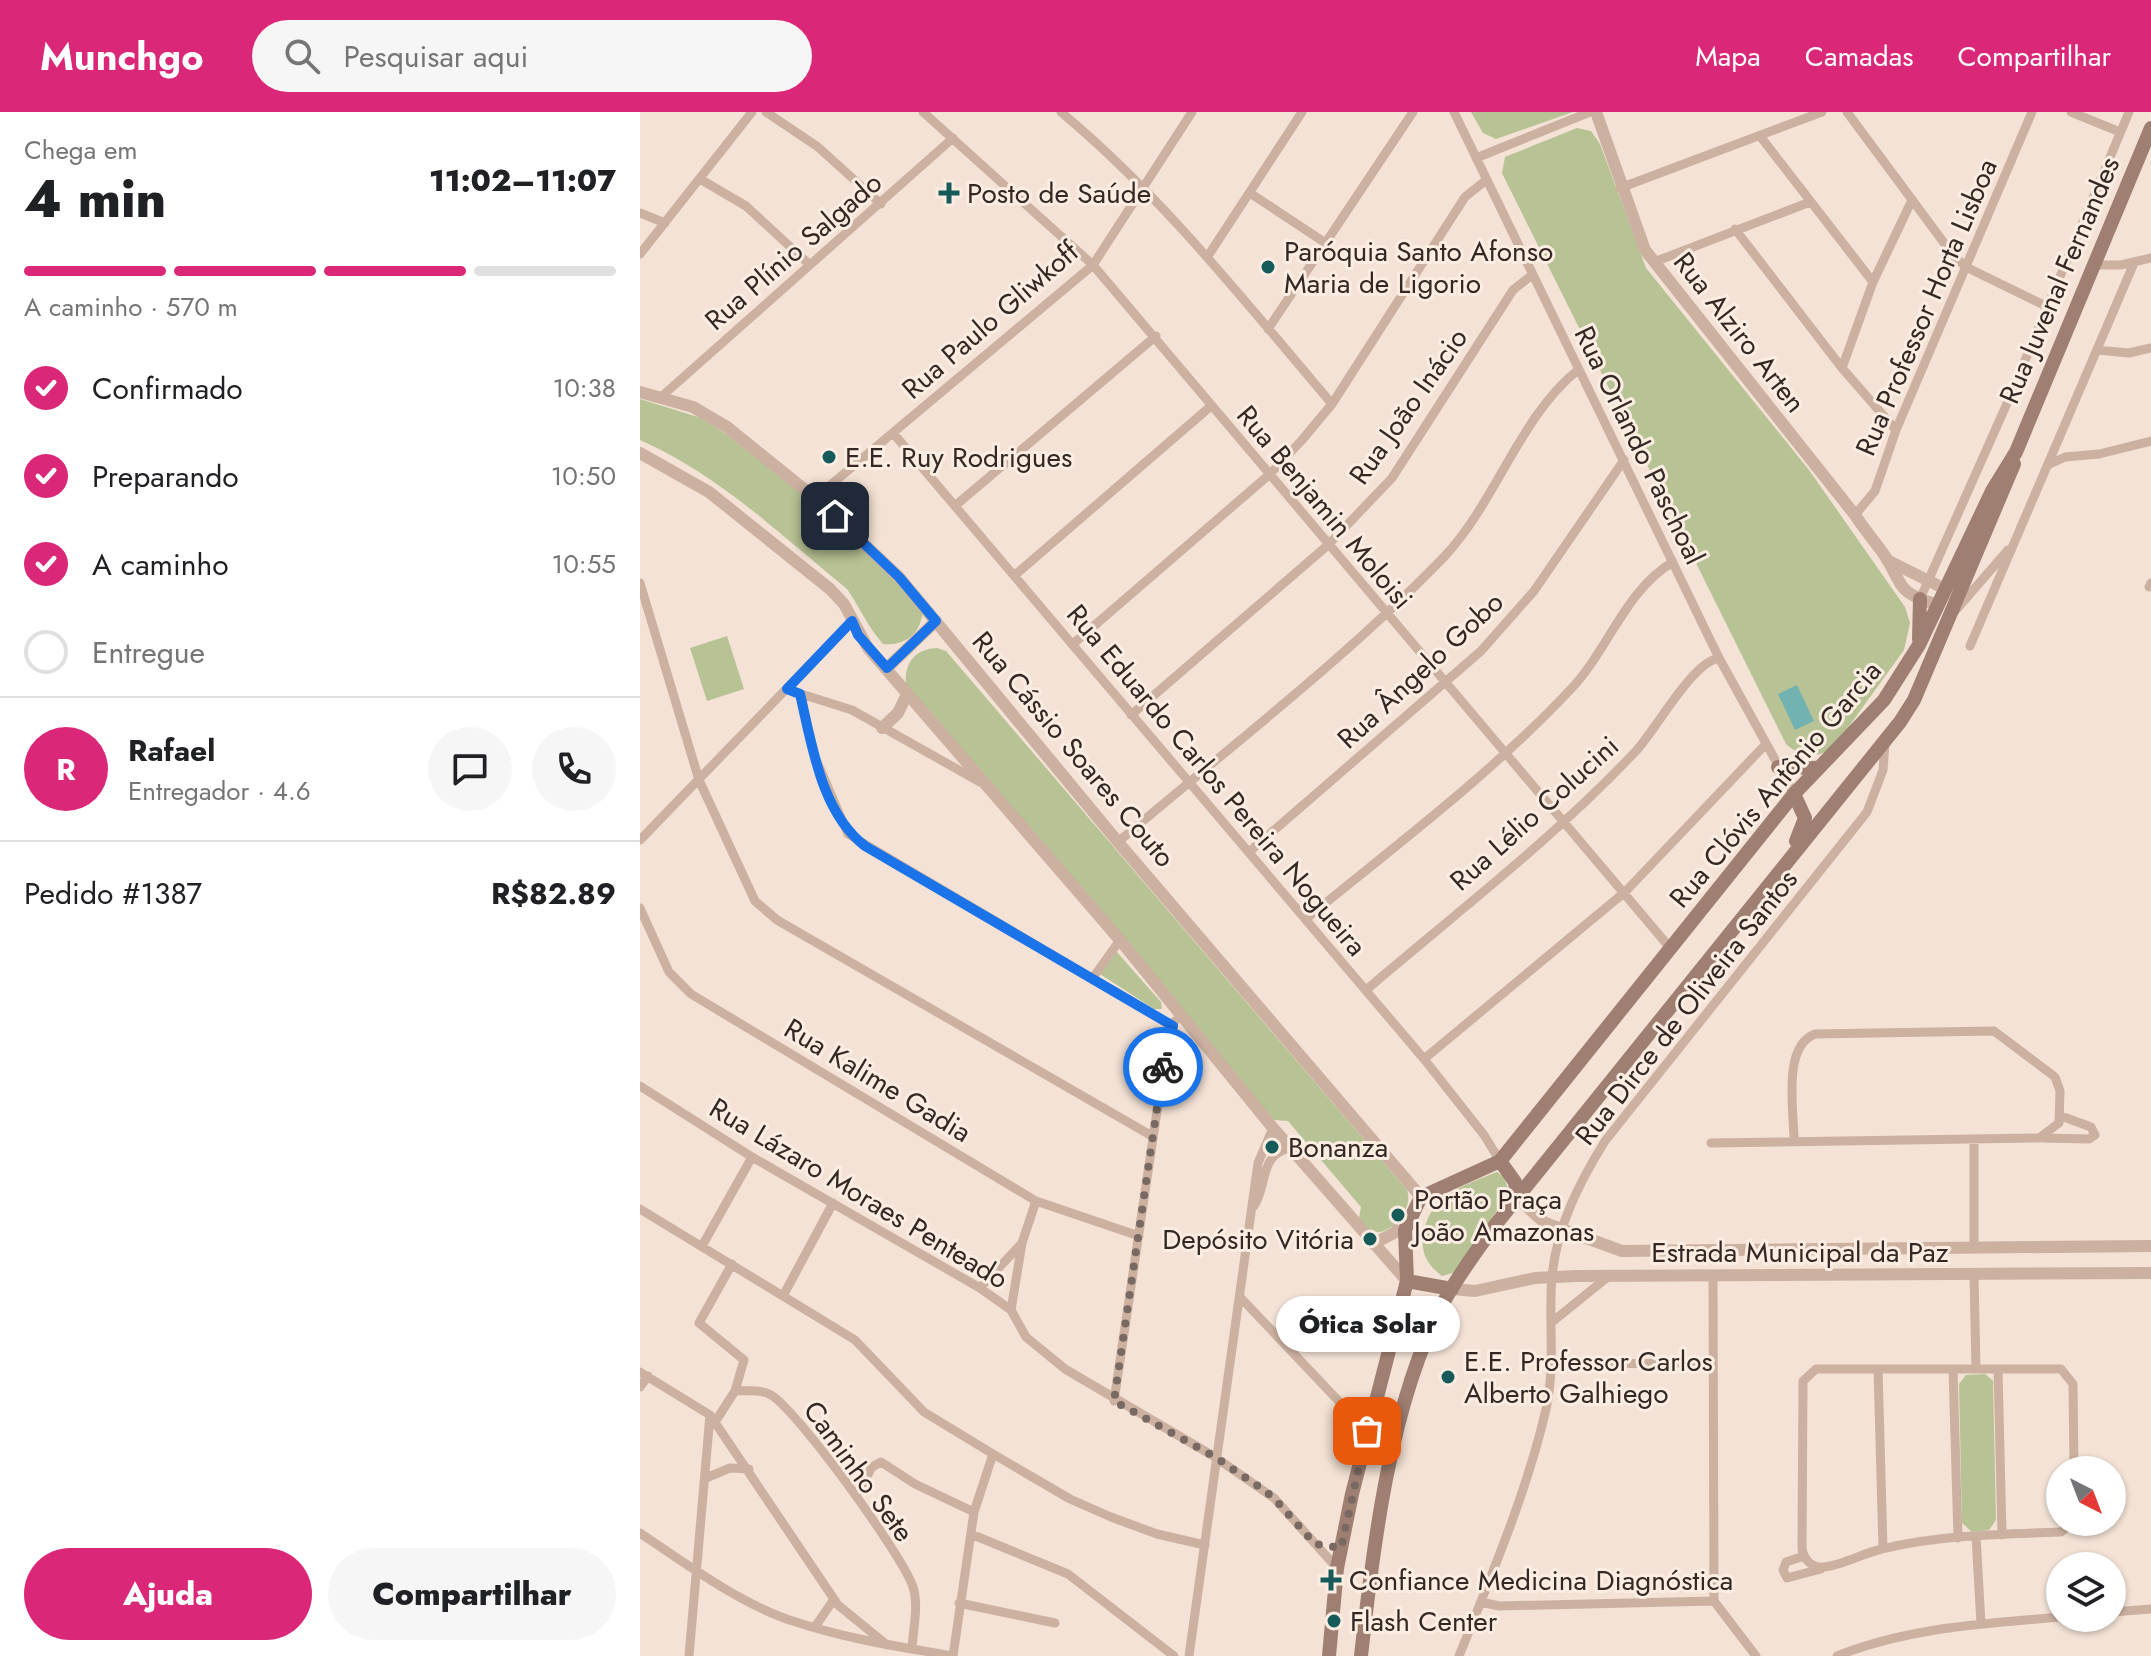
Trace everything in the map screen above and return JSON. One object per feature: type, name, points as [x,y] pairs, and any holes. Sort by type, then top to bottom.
[{"type":"main road","name":"Rua Juvenal Fernandes","points":[[2016,452],[2151,128]]},
{"type":"main road","points":[[1947,603],[1964,585],[2014,468],[2016,452]]},
{"type":"main road","name":"Rua Clóvis Antônio Garcia","points":[[1361,1656],[1368,1578],[1389,1470],[1423,1351],[1452,1289],[1517,1198],[1790,856],[1885,743],[1914,700],[1947,603],[1992,491],[2016,452]]},
{"type":"main road","points":[[1919,645],[1920,599]]},
{"type":"main road","name":"Rua Clóvis Antônio Garcia","points":[[1421,1197],[1500,1161],[1794,794],[1884,700],[1947,603]]},
{"type":"main road","points":[[1778,767],[1819,768]]},
{"type":"main road","points":[[1790,856],[1805,818],[1794,794]]},
{"type":"main road","points":[[1500,1161],[1515,1182],[1517,1198]]},
{"type":"main road","points":[[1329,1656],[1341,1548],[1367,1431],[1407,1281],[1403,1249],[1408,1218],[1421,1197]]},
{"type":"main road","points":[[1407,1281],[1452,1289]]},
{"type":"street","points":[[640,254],[752,112]]},
{"type":"street","points":[[766,112],[818,147],[881,204]]},
{"type":"street","name":"Rua Benjamin Moloisi","points":[[923,112],[1093,265],[1672,950]]},
{"type":"street","points":[[1061,112],[1144,185],[1332,404]]},
{"type":"street","points":[[1074,123],[1082,112]]},
{"type":"street","name":"Rua Paulo Gliwkoff","points":[[815,498],[1093,265],[1192,112]]},
{"type":"street","points":[[1208,256],[1302,112]]},
{"type":"street","points":[[1268,329],[1413,112]]},
{"type":"street","name":"Rua Orlando Paschoal","points":[[1454,112],[1719,658],[1794,794]]},
{"type":"street","points":[[1476,158],[1593,112]]},
{"type":"street","name":"Rua Alziro Arten","points":[[1593,112],[1645,250],[1855,515],[1887,560],[1894,578],[1910,595],[1947,603]]},
{"type":"street","points":[[1620,188],[1822,112]]},
{"type":"street","points":[[1847,112],[1942,241],[1966,267],[2046,306]]},
{"type":"street","name":"Rua Professor Horta Lisboa","points":[[1855,515],[1875,491],[1896,430],[2032,112]]},
{"type":"street","points":[[2071,112],[2120,132]]},
{"type":"street","name":"Rua Juvenal Fernandes","points":[[1920,599],[2005,408],[2129,112]]},
{"type":"street","points":[[1760,136],[1873,282]]},
{"type":"street","name":"Rua Plínio Salgado","points":[[661,397],[953,138]]},
{"type":"street","points":[[700,179],[746,206],[810,265]]},
{"type":"street","points":[[1073,644],[1270,474],[1332,404],[1465,197],[1485,181]]},
{"type":"street","points":[[1250,193],[1327,244]]},
{"type":"street","points":[[1842,368],[1873,282],[1912,200]]},
{"type":"street","points":[[1654,262],[1810,202]]},
{"type":"street","points":[[640,213],[665,223]]},
{"type":"street","points":[[1735,229],[1842,368],[1896,430]]},
{"type":"street","points":[[2093,265],[2134,263],[2151,258]]},
{"type":"street","points":[[1970,646],[2134,263]]},
{"type":"street","name":"Rua João Inácio","points":[[1131,715],[1328,545],[1392,478],[1513,290],[1532,275]]},
{"type":"street","points":[[956,505],[1156,336]]},
{"type":"street","points":[[2097,350],[2129,353],[2151,348]]},
{"type":"street","points":[[1118,842],[1386,614],[1460,537],[1555,391],[1578,370]]},
{"type":"street","name":"Rua Cássio Soares Couto","points":[[640,392],[693,407],[727,427],[815,498],[899,577],[1118,842],[1421,1197]]},
{"type":"street","points":[[1015,575],[1211,406]]},
{"type":"street","name":"Rua Eduardo Carlos Pereira Nogueira","points":[[893,433],[1424,1059],[1484,1135],[1500,1161]]},
{"type":"street","points":[[2050,464],[2065,457],[2099,454],[2151,441]]},
{"type":"street","points":[[640,453],[709,492],[840,598],[858,635],[980,782],[1120,940],[1176,1019],[1407,1281]]},
{"type":"street","name":"Rua Ângelo Gobo","points":[[1249,852],[1481,651],[1534,591],[1624,460]]},
{"type":"street","points":[[1947,603],[2001,559],[2026,520]]},
{"type":"street","name":"Rua Alziro Arten","points":[[1887,560],[1927,583],[1947,603]]},
{"type":"street","points":[[1306,919],[1507,754],[1573,688],[1644,585],[1673,562]]},
{"type":"street","points":[[640,583],[699,780],[755,901],[764,911],[1152,1136]]},
{"type":"street","points":[[640,840],[852,621]]},
{"type":"street","points":[[887,668],[936,621]]},
{"type":"street","name":"Rua Lélio Colucini","points":[[1366,990],[1564,820],[1637,750],[1702,665],[1719,658]]},
{"type":"street","points":[[787,689],[852,710],[980,782]]},
{"type":"street","points":[[800,694],[815,757],[848,834],[1092,979],[1176,1019]]},
{"type":"street","points":[[882,728],[898,713],[907,694]]},
{"type":"street","name":"Rua Dirce de Oliveira Santos","points":[[1459,1656],[1540,1435],[1553,1364],[1552,1277],[1560,1228],[1586,1172],[1605,1141],[1867,812],[1883,770],[1885,743]]},
{"type":"street","points":[[1424,1059],[1625,892],[1765,745]]},
{"type":"street","name":"Rua Kalime Gadia","points":[[640,908],[669,972],[691,994],[1036,1201],[1139,1236]]},
{"type":"street","points":[[1092,979],[1120,940]]},
{"type":"street","points":[[1114,1401],[1168,1037],[1176,1019]]},
{"type":"street","points":[[1794,1141],[1794,1056],[1800,1043],[1815,1034],[1994,1031],[2055,1077],[2060,1091],[2061,1116],[2056,1128],[2039,1138]]},
{"type":"street","name":"Rua Lázaro Moraes Penteado","points":[[640,1086],[752,1157],[980,1288],[1011,1310],[1036,1348],[1114,1401],[1215,1457],[1274,1498],[1337,1568]]},
{"type":"street","points":[[1711,1143],[2089,1139],[2095,1135],[2091,1127],[2061,1116]]},
{"type":"street","points":[[1189,1656],[1260,1154],[1273,1128]]},
{"type":"street","points":[[1974,1139],[1976,1369]]},
{"type":"street","points":[[1252,1209],[1264,1186],[1267,1162],[1273,1155],[1290,1148]]},
{"type":"street","points":[[702,1246],[752,1157]]},
{"type":"street","name":"Estrada Municipal da Paz","points":[[1517,1198],[1539,1219],[1622,1251],[2151,1246]]},
{"type":"street","points":[[1011,1310],[1022,1243],[1036,1201]]},
{"type":"street","points":[[783,1296],[833,1203]]},
{"type":"street","points":[[640,1209],[855,1340],[924,1412],[993,1454],[1070,1499],[1111,1517],[1157,1534],[1205,1545]]},
{"type":"street","points":[[1373,1244],[1394,1233],[1408,1218]]},
{"type":"street","points":[[980,1288],[1022,1243]]},
{"type":"street","points":[[1710,1252],[1713,1277],[1714,1601],[1756,1656]]},
{"type":"street","points":[[689,1656],[695,1570],[713,1418],[735,1391],[744,1360],[699,1323],[732,1264]]},
{"type":"street","name":"Estrada Municipal da Paz","points":[[1452,1289],[1475,1291],[1552,1277],[2151,1273]]},
{"type":"street","points":[[1552,1322],[1609,1276]]},
{"type":"street","points":[[1240,1297],[1367,1431]]},
{"type":"street","points":[[1553,1364],[1713,1363]]},
{"type":"street","points":[[1825,1567],[1814,1566],[1804,1556],[1805,1378],[1816,1369],[2061,1369],[2073,1384],[2074,1456]]},
{"type":"street","points":[[1878,1369],[1883,1548]]},
{"type":"street","points":[[1953,1369],[1958,1538]]},
{"type":"street","points":[[1998,1369],[2002,1535]]},
{"type":"street","points":[[640,1387],[644,1374],[713,1418],[834,1599],[847,1615],[887,1645]]},
{"type":"street","name":"Caminho Sete","points":[[735,1391],[754,1390],[774,1397],[856,1496],[913,1588],[912,1649]]},
{"type":"street","points":[[1354,1415],[1372,1416]]},
{"type":"street","points":[[640,1533],[695,1570],[776,1615],[887,1645],[953,1656],[974,1512],[993,1454]]},
{"type":"street","points":[[856,1496],[872,1467],[881,1462],[915,1484],[974,1512]]},
{"type":"street","points":[[706,1478],[730,1468],[749,1469]]},
{"type":"street","points":[[1804,1556],[1786,1562],[1783,1570],[1787,1578],[1883,1548],[1976,1536],[2046,1533]]},
{"type":"street","points":[[971,1534],[1068,1574],[1174,1656]]},
{"type":"street","points":[[1976,1536],[1981,1624]]},
{"type":"street","points":[[1315,1544],[1341,1548]]},
{"type":"street","points":[[815,1627],[834,1599]]},
{"type":"street","points":[[1481,1602],[1499,1606],[1714,1601]]},
{"type":"street","points":[[959,1603],[1055,1623]]},
{"type":"street","points":[[2126,1611],[2151,1609]]},
{"type":"street","points":[[1837,1656],[1907,1634],[2046,1618]]},
{"type":"green space","points":[[1471,112],[1573,112],[1496,139],[1483,133]]},
{"type":"green space","points":[[1577,128],[1591,131],[1600,144],[1646,268],[1809,470],[1905,607],[1910,623],[1904,650],[1834,747],[1822,754],[1804,754],[1786,744],[1502,173],[1505,157]]},
{"type":"green space","points":[[640,399],[701,418],[818,506],[892,575],[923,611],[915,632],[905,641],[883,644],[847,589],[723,488],[640,440]]},
{"type":"green space","points":[[727,636],[744,689],[707,701],[690,648]]},
{"type":"green space","points":[[937,648],[946,651],[1407,1190],[1404,1213],[1393,1225],[1386,1230],[1371,1232],[1359,1218],[1361,1207],[1288,1121],[1274,1120],[906,685],[912,659],[923,651]]},
{"type":"green space","points":[[1116,951],[1161,1002],[1162,1009],[1154,1009],[1100,974]]},
{"type":"green space","points":[[1497,1172],[1504,1177],[1509,1192],[1456,1272],[1442,1276],[1430,1265],[1423,1250],[1431,1213],[1459,1188]]},
{"type":"green space","points":[[1985,1374],[1993,1381],[1996,1520],[1989,1530],[1972,1532],[1962,1523],[1959,1384],[1966,1375]]},
{"type":"water","points":[[1797,685],[1814,721],[1795,730],[1778,694]]},
{"type":"way so far","points":[[1163,1067],[1114,1401],[1215,1457],[1258,1486],[1274,1498],[1315,1544],[1341,1548],[1367,1431]]},
{"type":"place","name":"Posto de Saúde","points":[[949,193]]},
{"type":"place","name":"Paróquia Santo Afonso Maria de Ligorio","points":[[1268,267]]},
{"type":"place","name":"E.E. Ruy Rodrigues","points":[[829,457]]},
{"type":"place","name":"Bonanza","points":[[1272,1147]]},
{"type":"place","name":"Portão Praça João Amazonas","points":[[1398,1215]]},
{"type":"place","name":"Depósito Vitória","points":[[1370,1239]]},
{"type":"place","name":"E.E. Professor Carlos Alberto Galhiego","points":[[1448,1377]]},
{"type":"place","name":"Ótica Solar","points":[[1367,1431]]},
{"type":"place","name":"Confiance Medicina Diagnóstica","points":[[1331,1580]]},
{"type":"place","name":"Flash Center","points":[[1334,1621]]},
{"type":"route","points":[[835,516],[899,577],[936,621],[887,668],[858,635],[852,621],[787,689],[800,694],[815,757],[839,820],[848,834],[865,846],[1173,1026],[1163,1067]]}]
